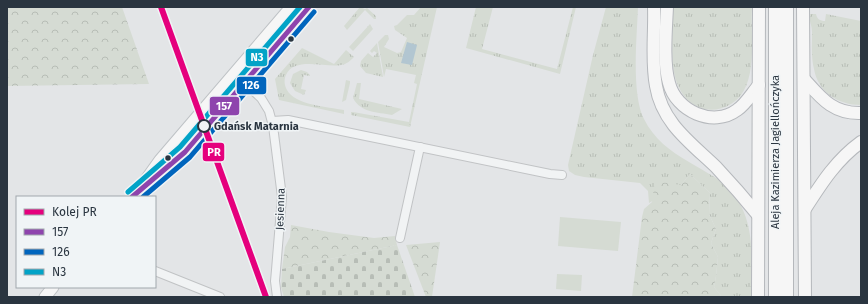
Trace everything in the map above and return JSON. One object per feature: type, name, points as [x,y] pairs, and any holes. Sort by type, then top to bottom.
[{"type":"highway","points":[[654,7],[654,70],[656,87],[665,113],[677,130],[732,183],[758,215]]},
{"type":"highway","points":[[667,7],[667,76],[673,95],[687,110],[707,117],[728,115],[742,106],[759,85]]},
{"type":"highway","points":[[758,297],[759,7]]},
{"type":"highway","name":"Aleja Kazimierza Jagiellończyka","points":[[775,7],[775,297]]},
{"type":"highway","name":"Aleja Kazimierza Jagiellończyka","points":[[787,7],[787,297]]},
{"type":"highway","points":[[804,7],[805,297]]},
{"type":"highway","points":[[804,79],[821,98],[830,105],[844,112],[861,113]]},
{"type":"highway","points":[[805,209],[839,160],[861,142]]},
{"type":"main road","points":[[135,195],[160,160],[291,7]]},
{"type":"main road","points":[[135,195],[185,152],[309,7]]},
{"type":"main road","points":[[45,297],[52,288]]},
{"type":"street","name":"Jesienna","points":[[234,73],[261,98],[269,111],[272,121],[282,197],[275,281],[277,297]]},
{"type":"street","points":[[272,121],[288,120],[550,174],[562,175]]},
{"type":"street","points":[[400,238],[420,147]]},
{"type":"street","points":[[156,271],[220,297]]},
{"type":"green space","points":[[7,7],[122,7],[149,84],[7,86]]},
{"type":"green space","points":[[360,7],[365,9],[367,8],[376,16],[376,19],[374,19],[365,10],[347,30],[344,26]]},
{"type":"green space","points":[[421,7],[437,7],[410,127],[351,115],[351,112],[353,112],[409,122],[417,84],[414,83],[416,75],[386,69],[384,77],[378,42],[385,35],[388,35],[389,39],[384,47],[397,53],[401,52],[407,38],[395,30],[394,26],[407,15],[414,15]]},
{"type":"green space","points":[[476,7],[493,7],[482,49],[557,69],[573,7],[576,7],[560,74],[466,48]]},
{"type":"green space","points":[[606,7],[638,7],[636,49],[637,95],[640,108],[648,126],[669,149],[723,183],[742,207],[747,221],[752,251],[751,297],[722,297],[714,287],[718,257],[711,243],[716,229],[709,214],[710,193],[690,174],[681,185],[649,203],[648,191],[640,183],[584,177],[575,175],[569,171],[568,165],[593,55]]},
{"type":"green space","points":[[672,7],[752,7],[752,60],[750,73],[746,86],[740,96],[731,104],[718,109],[704,109],[695,105],[681,92],[673,66]]},
{"type":"green space","points":[[809,14],[816,14],[820,20],[823,21],[825,21],[826,14],[861,21],[861,105],[845,103],[830,96],[816,77],[813,64],[812,30]]},
{"type":"green space","points":[[370,24],[373,29],[353,51],[349,47]]},
{"type":"green space","points":[[377,43],[383,77],[366,73],[360,66],[361,61],[368,53],[373,57],[377,53],[374,51],[372,53],[370,51]]},
{"type":"green space","points":[[302,48],[334,64],[346,50],[354,57],[347,63],[335,66],[303,64],[296,66],[290,69],[285,78],[287,90],[297,99],[312,104],[344,110],[344,114],[279,100],[275,79]]},
{"type":"green space","points":[[301,70],[310,75],[304,75],[301,89],[306,90],[304,95],[295,91],[290,83],[293,74]]},
{"type":"green space","points":[[346,80],[350,81],[350,83],[346,100],[342,102]]},
{"type":"green space","points":[[357,83],[361,83],[359,99],[402,109],[392,115],[370,111],[360,107],[353,98]]},
{"type":"green space","points":[[690,174],[710,193],[709,214],[716,229],[711,243],[718,257],[714,287],[722,297],[632,297],[642,217],[644,209],[652,202],[655,181],[681,185]]},
{"type":"green space","points":[[560,217],[621,222],[618,251],[558,246]]},
{"type":"green space","points":[[291,225],[374,238],[395,236],[397,245],[282,269],[285,247],[290,237]]},
{"type":"green space","points":[[440,242],[432,297],[426,297],[406,245]]},
{"type":"green space","points":[[397,245],[415,297],[284,297],[281,287],[282,269]]},
{"type":"green space","points":[[557,274],[582,275],[581,291],[556,289]]},
{"type":"water","points":[[407,42],[417,45],[412,65],[401,63]]},
{"type":"rail line","name":"PR","points":[[161,7],[266,297]]},
{"type":"transit line","name":"N3","points":[[128,192],[180,147],[300,7]]},
{"type":"transit line","name":"157","points":[[133,196],[185,152],[309,7]]},
{"type":"transit line","name":"126","points":[[144,196],[190,157],[314,12]]},
{"type":"place","name":"Gdańsk Matarnia","points":[[204,126]]}]
